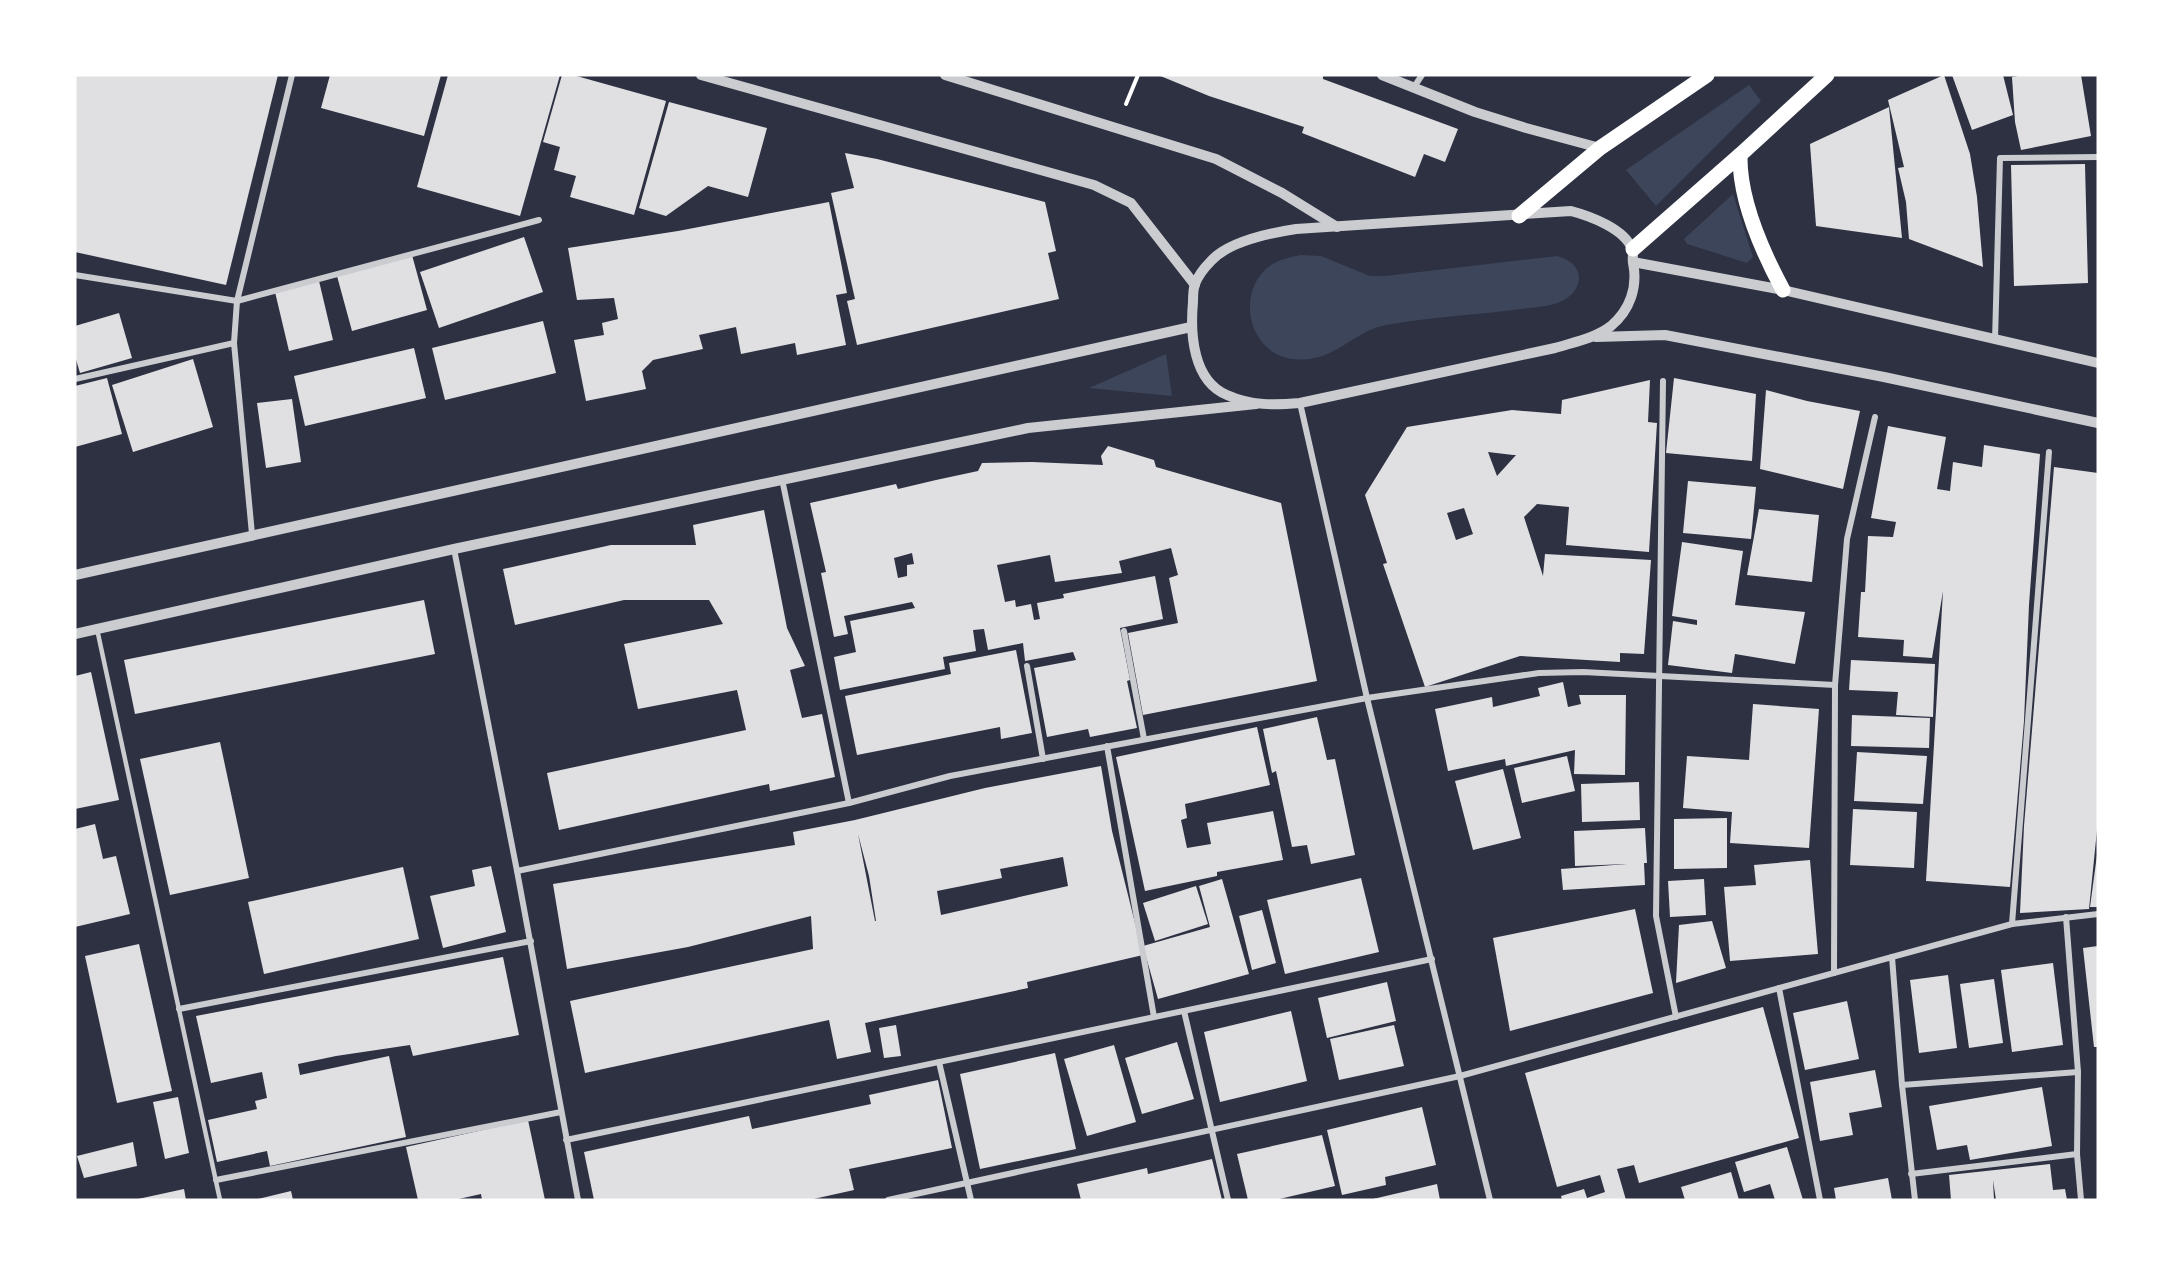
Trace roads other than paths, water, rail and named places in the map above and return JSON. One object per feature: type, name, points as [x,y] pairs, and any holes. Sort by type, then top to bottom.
[{"type":"main road","points":[[1519,216],[1600,148],[1707,75]]},
{"type":"main road","points":[[1633,256],[1827,75]]},
{"type":"main road","points":[[1740,155],[1747,199],[1755,228],[1767,261],[1782,290]]},
{"type":"street","points":[[252,534],[234,343],[237,301],[292,75]]},
{"type":"street","points":[[701,75],[1094,185],[1116,194],[1131,203],[1195,285]]},
{"type":"street","points":[[945,75],[1216,159],[1282,193],[1337,227]]},
{"type":"street","points":[[1382,75],[1475,112],[1600,148]]},
{"type":"street","points":[[1414,87],[1422,75]]},
{"type":"street","points":[[1995,340],[2000,158],[2098,157]]},
{"type":"street","points":[[75,634],[454,549],[1028,428],[1256,404],[1300,403],[1556,348],[1593,337],[1610,327],[1628,307],[1635,282],[1633,256],[1621,235],[1598,219],[1570,211],[1296,229],[1267,234],[1237,244],[1211,260],[1195,285],[1191,327],[1196,356],[1208,380],[1226,395],[1256,404]]},
{"type":"street","points":[[75,275],[237,301],[539,220]]},
{"type":"street","points":[[1633,256],[2098,363]]},
{"type":"street","points":[[75,575],[1191,327]]},
{"type":"street","points":[[1593,337],[1665,335],[1884,377],[2098,423]]},
{"type":"street","points":[[75,379],[234,343]]},
{"type":"street","points":[[1663,381],[1656,916],[1676,1017]]},
{"type":"street","points":[[1300,403],[1366,698],[1490,1200]]},
{"type":"street","points":[[1834,973],[1833,708],[1847,539],[1875,417]]},
{"type":"street","points":[[2012,924],[2049,452]]},
{"type":"street","points":[[782,479],[849,803]]},
{"type":"street","points":[[454,549],[518,871],[578,1200]]},
{"type":"street","points":[[1124,631],[1144,740]]},
{"type":"street","points":[[1027,666],[1043,759]]},
{"type":"street","points":[[518,871],[849,803],[940,779],[1366,698],[1539,674],[1582,672],[1658,678],[1835,685]]},
{"type":"street","points":[[1107,746],[1154,1017]]},
{"type":"street","points":[[888,1200],[1460,1076],[2012,924],[2098,914]]},
{"type":"street","points":[[2066,916],[2078,1072],[2077,1154],[2081,1200]]},
{"type":"street","points":[[179,1009],[531,941]]},
{"type":"street","points":[[1892,957],[1902,1085],[1915,1200]]},
{"type":"street","points":[[566,1140],[1432,959]]},
{"type":"street","points":[[1779,988],[1820,1200]]},
{"type":"street","points":[[1184,1011],[1227,1200]]},
{"type":"street","points":[[939,1062],[971,1200]]},
{"type":"street","points":[[1902,1085],[2078,1072]]},
{"type":"street","points":[[216,1180],[561,1112]]},
{"type":"street","points":[[1911,1174],[2077,1154]]},
{"type":"lane","points":[[97,629],[220,1200]]}]
